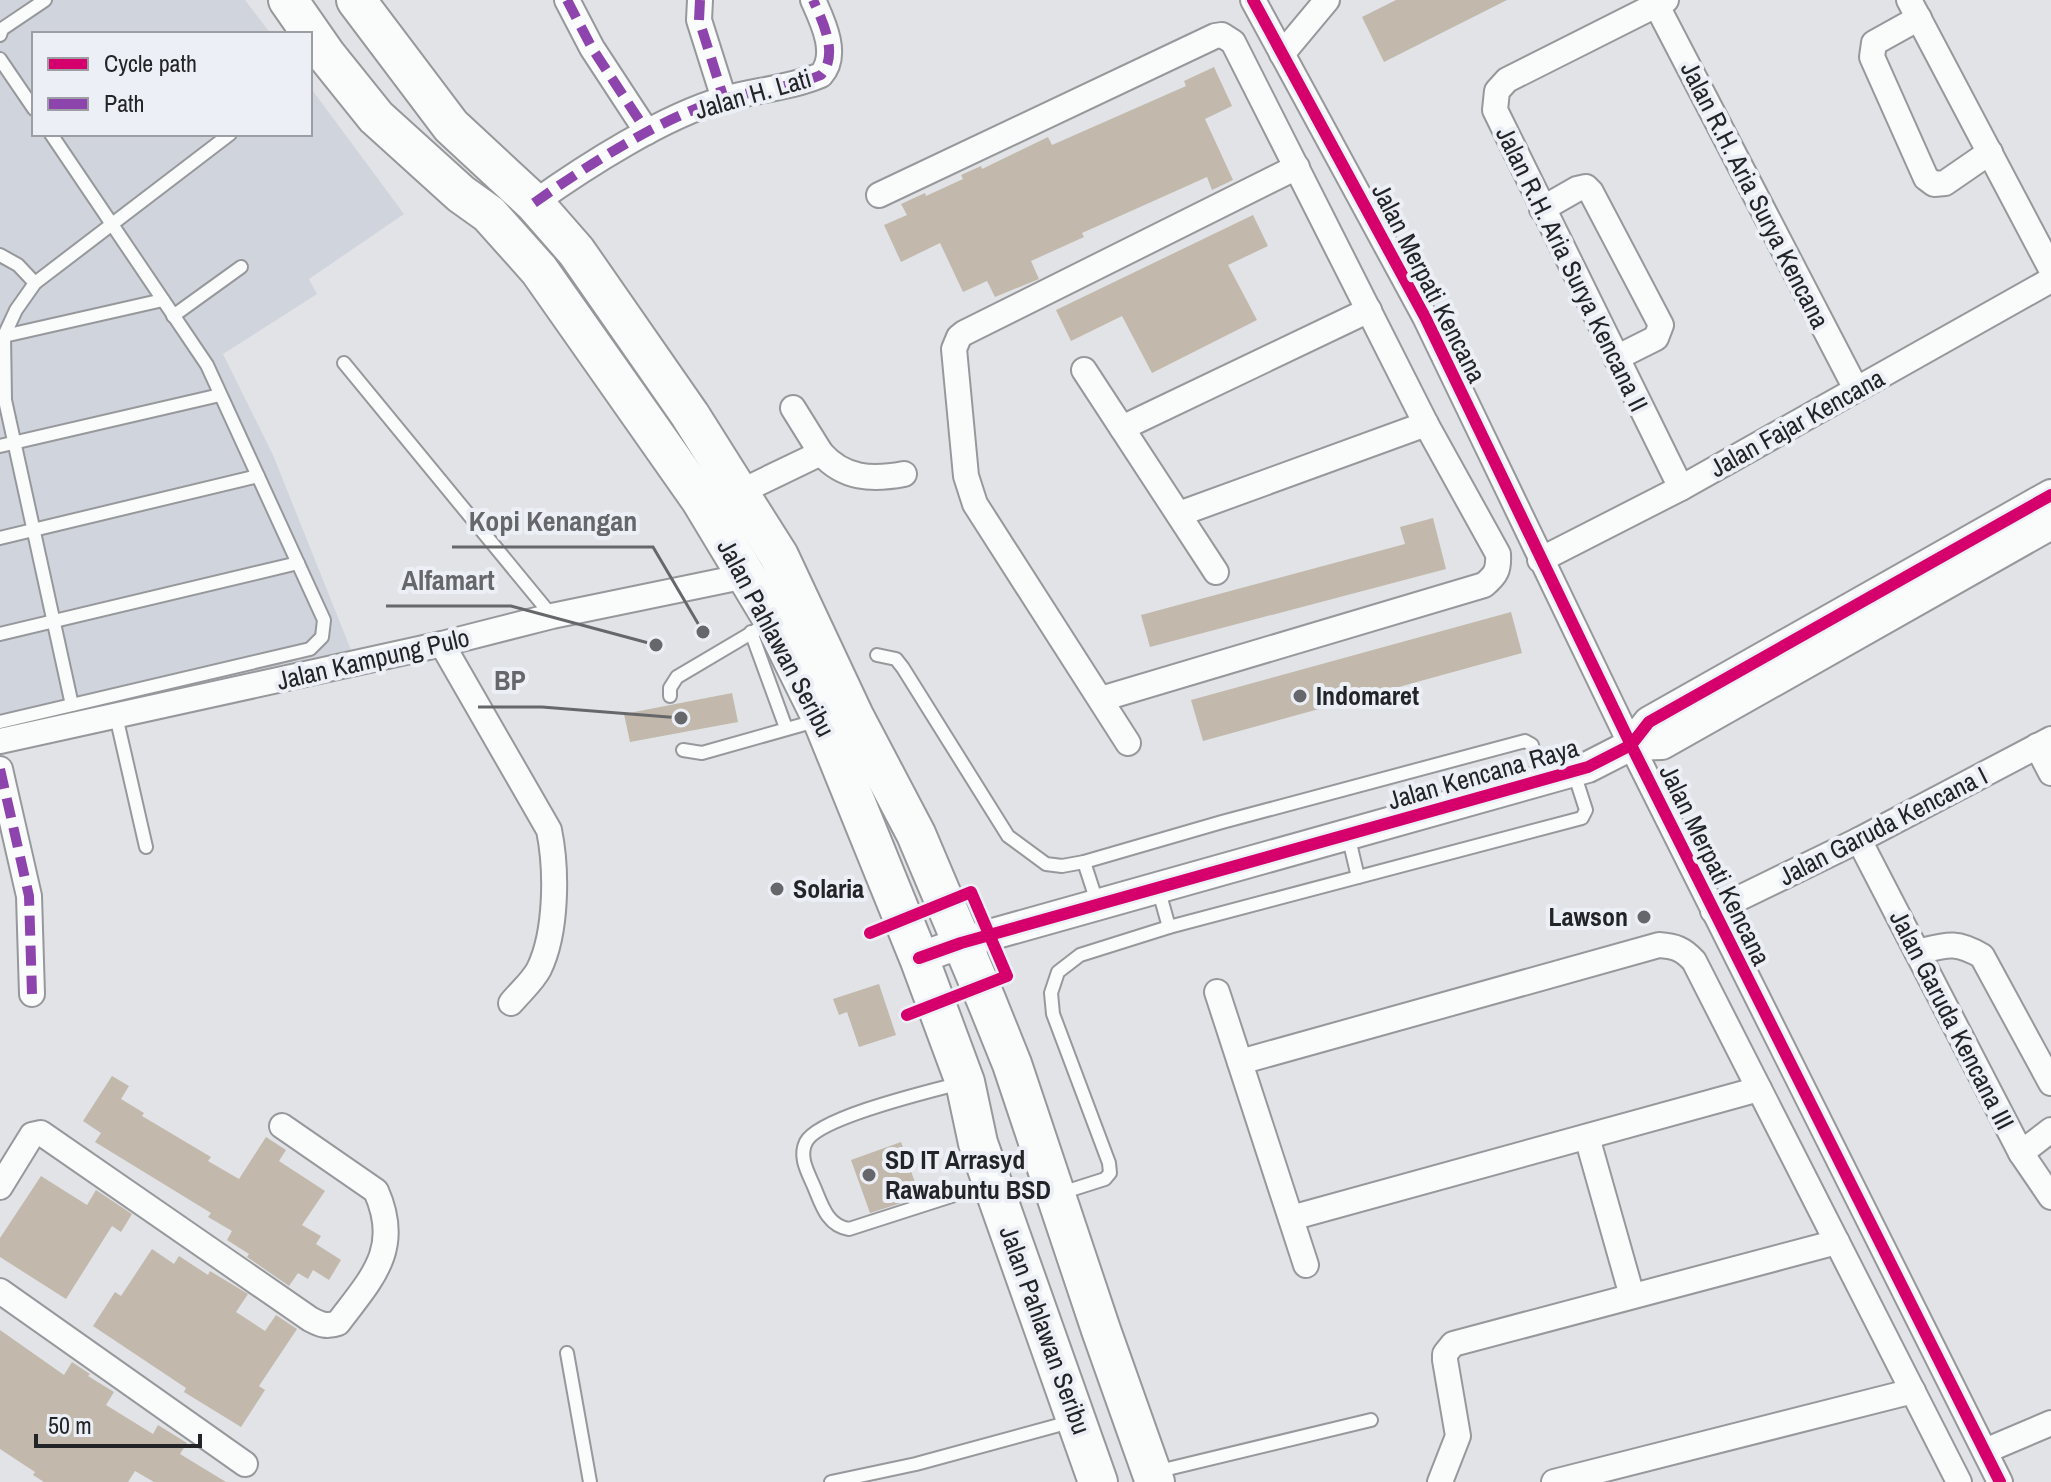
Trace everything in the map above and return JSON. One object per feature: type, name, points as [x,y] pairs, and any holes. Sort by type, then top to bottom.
[{"type":"main road","name":"Jalan Pahlawan Seribu","points":[[288,0],[306,32]]},
{"type":"main road","name":"Jalan Pahlawan Seribu","points":[[356,0],[451,126],[534,203],[576,251],[690,415],[779,556],[854,716],[916,834],[1012,1064],[1154,1477]]},
{"type":"main road","name":"Jalan Pahlawan Seribu","points":[[312,42],[322,60],[376,117],[509,234],[577,323],[700,499],[746,576],[762,626],[822,719],[919,958],[965,1082],[978,1143],[1098,1482]]},
{"type":"main road","points":[[577,323],[589,324],[602,320],[612,304]]},
{"type":"street","points":[[567,0],[592,48],[647,132]]},
{"type":"street","points":[[700,0],[699,20],[724,99]]},
{"type":"street","name":"Jalan H. Lati","points":[[534,203],[647,132],[683,114],[724,99],[821,75],[829,57],[822,21],[813,0]]},
{"type":"street","name":"Jalan Merpati Kencana","points":[[1253,0],[1425,317],[1631,745],[2000,1482]]},
{"type":"street","points":[[1282,54],[1327,0]]},
{"type":"street","name":"Jalan R.H. Aria Surya Kencana II","points":[[1662,1],[1507,80],[1497,91],[1495,110],[1681,488]]},
{"type":"street","name":"Jalan R.H. Aria Surya Kencana","points":[[1662,1],[1863,386]]},
{"type":"street","points":[[1990,152],[1945,183],[1934,184],[1926,178],[1871,49],[1914,9],[1990,152],[2051,269]]},
{"type":"street","points":[[879,195],[1222,35],[1233,42],[1426,424],[1498,554],[1496,576],[1484,585],[1101,699]]},
{"type":"street","points":[[1128,743],[975,504],[966,476],[954,349],[956,342],[964,333],[1297,167]]},
{"type":"street","points":[[1542,209],[1586,187],[1661,325],[1656,338],[1616,358]]},
{"type":"street","name":"Jalan Fajar Kencana","points":[[1540,560],[1681,488],[2051,280]]},
{"type":"street","points":[[1122,428],[1369,310]]},
{"type":"street","points":[[1425,317],[1416,331],[1424,351],[1432,367],[1453,376]]},
{"type":"street","points":[[1398,365],[1424,351]]},
{"type":"street","points":[[1084,370],[1216,572]]},
{"type":"street","points":[[793,408],[830,463],[874,479],[904,474]]},
{"type":"street","points":[[1179,514],[1426,424]]},
{"type":"street","points":[[740,492],[821,453]]},
{"type":"street","name":"Jalan Kencana Raya","points":[[1631,745],[1649,722],[2051,495]]},
{"type":"street","name":"Jalan Kencana Raya","points":[[919,958],[961,943],[1574,773],[1631,745],[1662,744],[2051,524]]},
{"type":"street","name":"Jalan Kampung Pulo","points":[[0,741],[442,644],[552,616],[746,576]]},
{"type":"street","points":[[442,644],[549,830],[553,904],[547,942],[539,970],[511,1003]]},
{"type":"street","points":[[2044,743],[2051,773]]},
{"type":"street","name":"Jalan Garuda Kencana I","points":[[1713,911],[1859,840],[2044,743]]},
{"type":"street","points":[[0,769],[29,896],[32,994]]},
{"type":"street","name":"Jalan Garuda Kencana III","points":[[1859,840],[2021,1153],[2051,1197]]},
{"type":"street","points":[[1917,952],[1952,943],[1966,946],[1982,956],[2051,1083]]},
{"type":"street","points":[[1240,1062],[1659,945],[1685,950],[1694,961],[1959,1482]]},
{"type":"street","points":[[1217,992],[1306,1265]]},
{"type":"street","points":[[1291,1218],[1759,1089]]},
{"type":"street","points":[[0,1187],[32,1135],[41,1133],[310,1319],[331,1326],[338,1323],[377,1271],[387,1245],[382,1204],[376,1191],[282,1126]]},
{"type":"street","points":[[2021,1153],[2051,1130]]},
{"type":"street","points":[[1587,1137],[1632,1296]]},
{"type":"street","points":[[1794,1158],[1828,1139]]},
{"type":"street","points":[[1440,1482],[1458,1436],[1445,1360],[1448,1348],[1453,1344],[1837,1242]]},
{"type":"street","points":[[0,1291],[245,1464]]},
{"type":"street","points":[[1554,1482],[1913,1391]]},
{"type":"street","points":[[1985,1451],[2051,1423]]},
{"type":"lane","points":[[0,35],[2,29],[45,0]]},
{"type":"lane","points":[[0,59],[32,106]]},
{"type":"lane","points":[[0,722],[310,649],[322,637],[324,620],[207,365],[54,136]]},
{"type":"lane","points":[[72,705],[5,400],[2,362],[4,336],[16,310],[35,283],[227,136]]},
{"type":"lane","points":[[0,255],[18,265],[35,283]]},
{"type":"lane","points":[[173,316],[241,267]]},
{"type":"lane","points":[[4,336],[163,300]]},
{"type":"lane","points":[[344,363],[552,616]]},
{"type":"lane","points":[[0,446],[220,395]]},
{"type":"lane","points":[[0,538],[258,476]]},
{"type":"lane","points":[[0,634],[298,563]]},
{"type":"lane","points":[[670,696],[670,688],[677,677],[762,626],[786,728]]},
{"type":"lane","points":[[877,655],[896,659],[1008,836],[1046,864],[1062,866],[1084,862],[1525,741],[1532,745],[1541,782]]},
{"type":"lane","points":[[116,716],[146,847]]},
{"type":"lane","points":[[683,750],[702,753],[822,719]]},
{"type":"lane","points":[[1055,1195],[1105,1179],[1110,1173],[1109,1163],[1053,1014],[1051,993],[1058,972],[1080,955],[1169,927],[1582,818],[1586,810],[1574,773]]},
{"type":"lane","points":[[1348,835],[1358,877]]},
{"type":"lane","points":[[1084,862],[1098,905]]},
{"type":"lane","points":[[1158,888],[1169,927]]},
{"type":"lane","points":[[965,1082],[838,1120],[812,1134],[805,1144],[804,1162],[824,1210],[834,1224],[849,1229],[992,1183]]},
{"type":"lane","points":[[567,1353],[590,1482]]},
{"type":"lane","points":[[1154,1477],[1371,1420]]},
{"type":"lane","points":[[831,1482],[916,1464],[1077,1421]]},
{"type":"shaded area","points":[[0,0],[245,0],[269,32],[32,32],[32,136],[312,136],[312,90],[404,214],[309,279],[317,294],[223,354],[273,455],[353,655],[0,733]]},
{"type":"building","points":[[1396,0],[1507,0],[1384,62],[1362,17]]},
{"type":"building","points":[[1214,67],[1232,106],[1205,119],[1233,180],[1212,190],[1207,177],[1082,233],[1084,237],[1031,261],[1039,279],[995,297],[987,281],[963,292],[940,243],[901,262],[884,225],[907,215],[901,204],[925,193],[926,196],[963,179],[961,175],[981,166],[982,169],[1048,137],[1052,145],[1186,86],[1184,81]]},
{"type":"building","points":[[1253,215],[1268,246],[1228,265],[1257,320],[1152,373],[1122,316],[1071,341],[1056,310]]},
{"type":"building","points":[[1433,518],[1446,569],[1150,647],[1141,615],[1405,544],[1400,527]]},
{"type":"building","points":[[1511,612],[1522,653],[1203,741],[1191,700]]},
{"type":"building","points":[[732,693],[738,722],[630,742],[624,714]]},
{"type":"building","points":[[879,984],[896,1035],[859,1047],[847,1012],[839,1015],[833,999]]},
{"type":"building","points":[[112,1076],[129,1086],[121,1099],[144,1113],[142,1116],[211,1157],[208,1161],[239,1179],[266,1137],[286,1150],[279,1161],[325,1191],[302,1225],[321,1236],[316,1244],[341,1260],[329,1280],[313,1270],[308,1279],[298,1273],[289,1286],[227,1240],[232,1231],[208,1217],[211,1213],[95,1142],[101,1133],[83,1121]]},
{"type":"building","points":[[901,1142],[920,1197],[870,1213],[851,1160]]},
{"type":"building","points":[[41,1176],[87,1205],[96,1190],[132,1214],[121,1232],[112,1226],[66,1299],[0,1257],[0,1238]]},
{"type":"building","points":[[152,1249],[174,1264],[179,1256],[208,1275],[210,1271],[248,1294],[236,1312],[265,1331],[276,1315],[297,1329],[259,1386],[265,1390],[241,1427],[184,1392],[186,1388],[93,1326],[115,1292],[121,1296]]},
{"type":"building","points":[[0,1330],[64,1375],[72,1362],[90,1374],[88,1376],[114,1392],[106,1405],[153,1434],[158,1425],[187,1443],[180,1454],[226,1482],[154,1482],[135,1471],[128,1482],[44,1482],[33,1475],[35,1472],[0,1449]]},
{"type":"marked path","points":[[567,0],[592,48],[647,132]]},
{"type":"marked path","points":[[700,0],[699,20],[724,99]]},
{"type":"marked path","points":[[534,203],[601,158],[676,117],[724,99],[821,75],[829,58],[828,38],[813,0]]},
{"type":"marked path","points":[[0,769],[29,896],[32,994]]},
{"type":"cycle path","points":[[1253,0],[1425,317],[1631,745],[2000,1482]]},
{"type":"cycle path","points":[[919,958],[961,943],[1588,767],[1631,745],[1649,722],[2051,495]]},
{"type":"cycle path","points":[[870,933],[971,892],[1007,976],[907,1015]]},
{"type":"place","name":"Kopi Kenangan","points":[[703,632]]},
{"type":"place","name":"Alfamart","points":[[656,645]]},
{"type":"place","name":"Indomaret","points":[[1300,696]]},
{"type":"place","name":"BP","points":[[681,718]]},
{"type":"place","name":"Solaria","points":[[777,889]]},
{"type":"place","name":"Lawson","points":[[1644,917]]},
{"type":"place","name":"SD IT Arrasyd Rawabuntu BSD","points":[[869,1175]]}]
